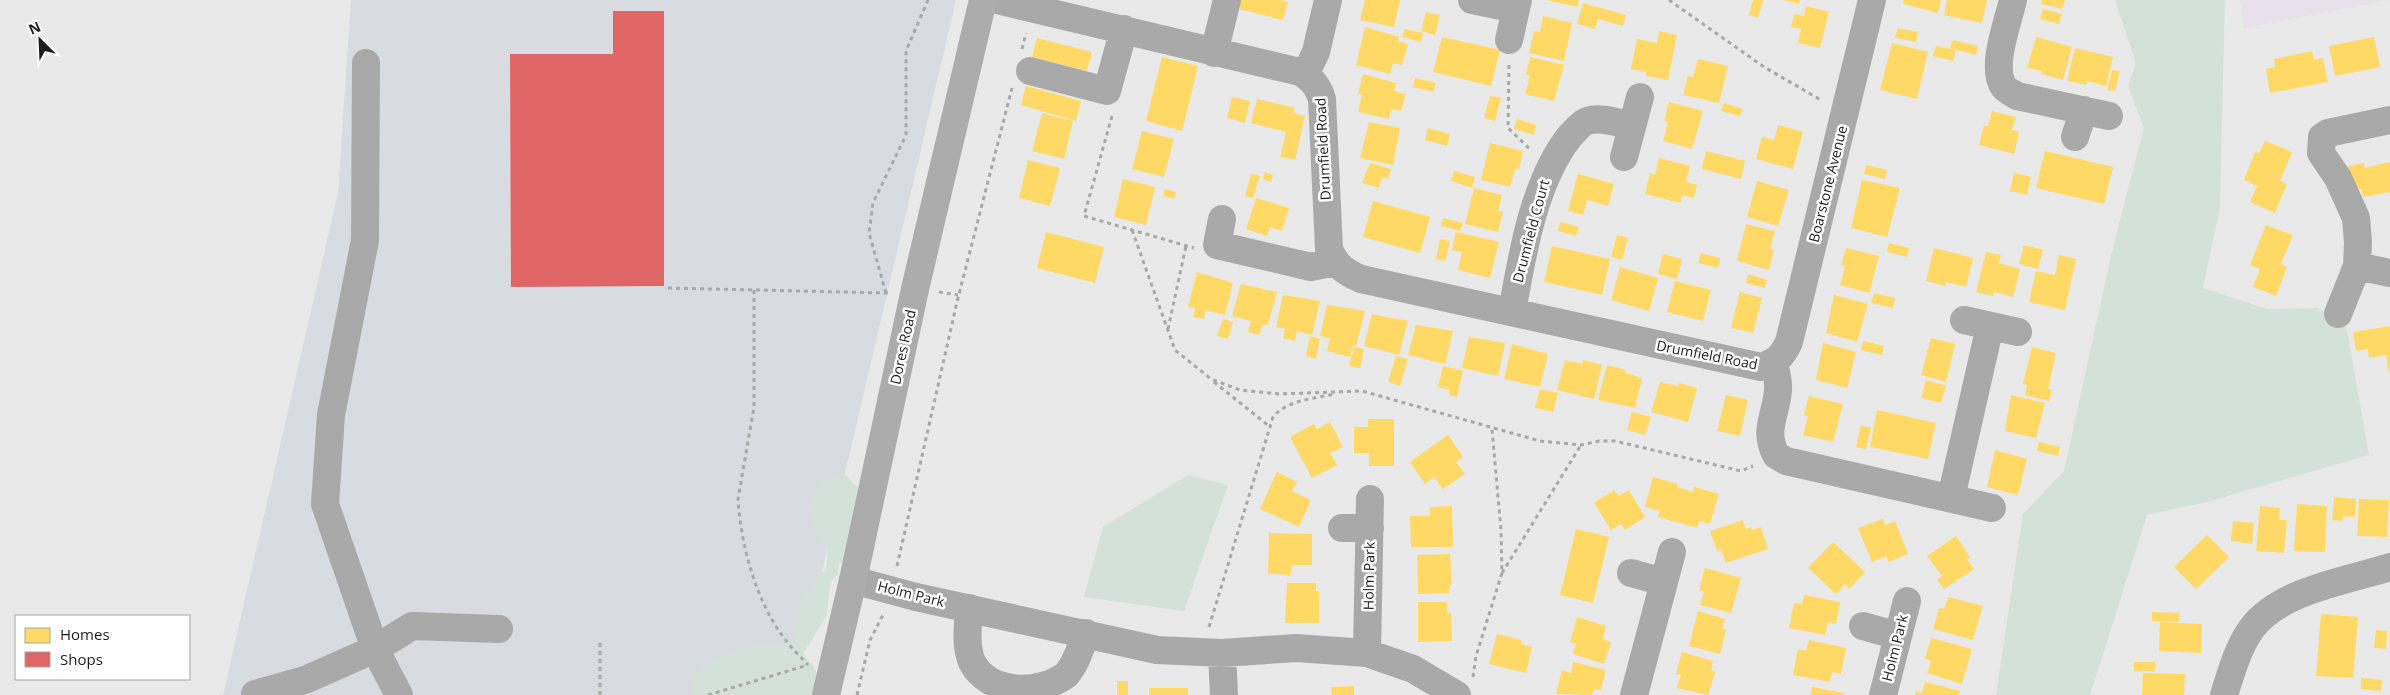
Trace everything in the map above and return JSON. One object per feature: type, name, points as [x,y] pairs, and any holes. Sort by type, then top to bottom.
[{"type":"main road","name":"Dores Road","points":[[821,678],[853,580],[915,289],[983,0]]},
{"type":"street","points":[[997,0],[1124,29],[1305,75],[1316,52],[1328,0]]},
{"type":"street","points":[[1214,53],[1227,0]]},
{"type":"street","points":[[1472,0],[1517,4],[1509,40]]},
{"type":"street","name":"Boarstone Avenue","points":[[1774,363],[1783,356],[1789,342],[1872,0]]},
{"type":"street","points":[[2013,0],[1998,64],[1999,78],[2005,89],[2017,96],[2096,113],[2075,137]]},
{"type":"street","points":[[1021,70],[1107,91],[1124,29]]},
{"type":"street","points":[[366,63],[365,240],[331,415],[325,504],[375,649],[399,695]]},
{"type":"street","name":"Drumfield Road","points":[[1305,75],[1318,88],[1322,99],[1327,236],[1334,262],[1345,272],[1361,279],[1748,366],[1761,367],[1774,363],[1778,377],[1778,390],[1769,432],[1776,455]]},
{"type":"street","points":[[1624,157],[1640,97]]},
{"type":"street","name":"Drumfield Court","points":[[1512,312],[1539,195],[1549,166],[1560,149],[1585,121],[1598,119],[1632,126]]},
{"type":"street","points":[[2338,314],[2358,266],[2356,218],[2338,178],[2321,153],[2322,138],[2328,133],[2390,120]]},
{"type":"street","points":[[1220,232],[1311,267],[1334,262]]},
{"type":"street","points":[[2358,266],[2390,273]]},
{"type":"street","points":[[1964,320],[2018,332]]},
{"type":"street","points":[[1950,498],[1990,326]]},
{"type":"street","points":[[1776,455],[1786,461],[1992,508]]},
{"type":"street","name":"Holm Park","points":[[1367,653],[1370,499]]},
{"type":"street","points":[[1342,528],[1370,528]]},
{"type":"street","points":[[1634,695],[1672,552]]},
{"type":"street","points":[[2224,695],[2241,648],[2252,628],[2270,610],[2291,597],[2390,567]]},
{"type":"street","points":[[1630,573],[1664,582]]},
{"type":"street","name":"Holm Park","points":[[853,580],[1157,650],[1222,653],[1296,648],[1367,653],[1465,690]]},
{"type":"street","name":"Holm Park","points":[[1883,695],[1907,601]]},
{"type":"street","points":[[969,608],[968,646],[972,662],[985,680],[1012,695],[1035,692],[1057,683],[1067,674],[1077,656],[1086,633]]},
{"type":"street","points":[[255,694],[299,688],[375,649],[412,626],[499,629]]},
{"type":"street","points":[[1863,626],[1898,636]]},
{"type":"street","points":[[1222,653],[1224,695]]},
{"type":"path","points":[[886,293],[869,233],[873,203],[906,135],[906,51],[928,0]]},
{"type":"path","points":[[1669,0],[1764,67],[1845,115]]},
{"type":"path","points":[[857,695],[870,640],[885,611],[891,590],[958,295],[1021,70],[1032,8]]},
{"type":"path","points":[[1509,40],[1508,128],[1549,166]]},
{"type":"path","points":[[1107,91],[1113,115],[1084,216],[1198,250],[1220,232]]},
{"type":"path","points":[[1132,230],[1175,350],[1268,426]]},
{"type":"path","points":[[1168,330],[1186,246]]},
{"type":"path","points":[[668,288],[886,293],[915,289],[958,295]]},
{"type":"path","points":[[754,290],[754,407],[738,499],[739,514],[761,596],[784,638],[821,678]]},
{"type":"path","points":[[1211,379],[1240,390],[1279,394],[1362,391],[1540,441],[1581,445],[1599,441],[1615,441],[1741,471],[1776,455]]},
{"type":"path","points":[[1222,653],[1208,631],[1272,417],[1282,407],[1340,392]]},
{"type":"path","points":[[1492,429],[1501,530],[1502,573]]},
{"type":"path","points":[[1465,690],[1502,573],[1581,445]]},
{"type":"path","points":[[600,641],[600,695]]},
{"type":"path","points":[[708,695],[821,678]]},
{"type":"shaded area","points":[[351,0],[956,0],[793,695],[223,695],[338,193]]},
{"type":"shaded area","points":[[2115,0],[2225,0],[2220,207],[2203,288],[2267,309],[2316,308],[2345,319],[2369,455],[2207,502],[2147,515],[2090,695],[1996,695],[2023,514],[2064,471],[2113,247],[2144,128],[2128,86],[2136,63]]},
{"type":"shaded area","points":[[2240,0],[2390,0],[2244,28]]},
{"type":"shaded area","points":[[846,475],[868,499],[844,561],[839,564],[838,574],[830,583],[827,615],[803,654],[818,677],[816,695],[691,695],[693,678],[702,666],[734,650],[768,643],[788,645],[798,630],[799,601],[826,568],[828,551],[813,529],[809,503],[822,480]]},
{"type":"shaded area","points":[[1188,475],[1228,485],[1184,611],[1084,597],[1103,527]]},
{"type":"building: Homes","points":[[1241,0],[1281,0],[1288,2],[1283,20],[1239,9]]},
{"type":"building: Homes","points":[[1365,0],[1400,0],[1394,27],[1360,20]]},
{"type":"building: Homes","points":[[1547,0],[1579,0],[1577,7]]},
{"type":"building: Homes","points":[[1753,0],[1763,0],[1758,18],[1749,15]]},
{"type":"building: Homes","points":[[1783,0],[1800,0],[1799,4]]},
{"type":"building: Homes","points":[[1904,0],[1941,0],[1938,13],[1903,4]]},
{"type":"building: Homes","points":[[1947,0],[1987,0],[1982,23],[1944,15]]},
{"type":"building: Homes","points":[[2042,0],[2065,0],[2062,9],[2041,4]]},
{"type":"building: Homes","points":[[1583,3],[1626,15],[1623,26],[1598,19],[1595,29],[1577,24]]},
{"type":"building: Homes","points":[[1806,6],[1829,12],[1820,48],[1798,43],[1801,29],[1791,27],[1794,14],[1804,16]]},
{"type":"building: Homes","points":[[2043,9],[2062,14],[2059,24],[2040,19]]},
{"type":"building: Homes","points":[[1426,12],[1440,15],[1435,35],[1421,31]]},
{"type":"building: Homes","points":[[1543,16],[1572,23],[1564,61],[1529,53],[1534,31],[1540,32]]},
{"type":"building: Homes","points":[[1365,27],[1399,37],[1398,41],[1408,44],[1402,65],[1393,63],[1390,74],[1356,65]]},
{"type":"building: Homes","points":[[1898,28],[1918,32],[1916,42],[1895,38]]},
{"type":"building: Homes","points":[[1405,29],[1423,33],[1421,42],[1402,37]]},
{"type":"building: Homes","points":[[1659,31],[1677,35],[1668,80],[1646,76],[1646,72],[1631,69],[1637,39],[1657,43]]},
{"type":"building: Homes","points":[[1442,37],[1500,50],[1491,86],[1433,72]]},
{"type":"building: Homes","points":[[2036,37],[2072,47],[2063,80],[2041,74],[2042,71],[2027,68]]},
{"type":"building: Homes","points":[[2374,37],[2380,67],[2335,76],[2329,46]]},
{"type":"building: Homes","points":[[1037,38],[1092,52],[1087,71],[1032,57]]},
{"type":"building: Homes","points":[[1953,40],[1978,46],[1976,55],[1950,48]]},
{"type":"building: Homes","points":[[1892,43],[1928,52],[1917,99],[1880,90]]},
{"type":"building: Homes","points":[[1936,46],[1956,50],[1953,61],[1933,56]]},
{"type":"building: Homes","points":[[2075,48],[2113,57],[2106,86],[2087,81],[2086,85],[2067,81]]},
{"type":"building: Homes","points":[[2312,51],[2314,60],[2323,58],[2328,82],[2270,93],[2266,69],[2275,67],[2274,59]]},
{"type":"building: Homes","points":[[1162,57],[1198,66],[1182,131],[1146,121]]},
{"type":"building: Homes","points":[[1530,57],[1564,65],[1554,101],[1525,94],[1530,76],[1526,75]]},
{"type":"building: Homes","points":[[1698,59],[1728,66],[1719,103],[1683,95],[1688,76],[1693,77]]},
{"type":"building: Homes","points":[[2112,70],[2120,71],[2115,91],[2107,90]]},
{"type":"building: Homes","points":[[1363,74],[1396,83],[1394,91],[1406,94],[1401,111],[1391,109],[1389,119],[1358,112],[1362,95],[1358,94]]},
{"type":"building: Homes","points":[[1415,78],[1436,83],[1433,92],[1413,87]]},
{"type":"building: Homes","points":[[1026,86],[1081,101],[1076,121],[1021,105]]},
{"type":"building: Homes","points":[[1490,96],[1501,98],[1495,121],[1484,118]]},
{"type":"building: Homes","points":[[1232,97],[1250,101],[1245,123],[1227,118]]},
{"type":"building: Homes","points":[[1257,99],[1295,108],[1293,113],[1305,116],[1295,160],[1280,157],[1286,132],[1251,123]]},
{"type":"building: Homes","points":[[1669,102],[1703,111],[1692,149],[1663,141],[1668,122],[1664,121]]},
{"type":"building: Homes","points":[[1724,103],[1743,109],[1740,116],[1721,111]]},
{"type":"building: Homes","points":[[1992,111],[2016,117],[2012,130],[2019,132],[2014,154],[1979,145],[1984,126],[1988,126]]},
{"type":"building: Homes","points":[[1042,113],[1073,121],[1064,159],[1032,151]]},
{"type":"building: Homes","points":[[1517,119],[1536,125],[1534,135],[1514,129]]},
{"type":"building: Homes","points":[[1369,122],[1400,128],[1393,165],[1360,158]]},
{"type":"building: Homes","points":[[1778,125],[1803,132],[1793,169],[1756,159],[1762,137],[1774,140]]},
{"type":"building: Homes","points":[[1428,128],[1450,134],[1447,146],[1425,140]]},
{"type":"building: Homes","points":[[1142,131],[1174,139],[1164,177],[1132,169]]},
{"type":"building: Homes","points":[[2265,141],[2292,152],[2280,181],[2287,184],[2275,213],[2250,202],[2257,186],[2244,180],[2255,152],[2259,153]]},
{"type":"building: Homes","points":[[1490,143],[1523,151],[1519,169],[1515,169],[1510,187],[1481,180]]},
{"type":"building: Homes","points":[[1706,151],[1745,161],[1741,179],[1702,169]]},
{"type":"building: Homes","points":[[2045,151],[2113,167],[2104,204],[2036,188]]},
{"type":"building: Homes","points":[[1659,158],[1690,166],[1686,182],[1697,185],[1694,198],[1682,195],[1680,203],[1645,194],[1650,173],[1655,175]]},
{"type":"building: Homes","points":[[1028,160],[1060,168],[1050,206],[1019,198]]},
{"type":"building: Homes","points":[[2390,162],[2390,192],[2363,197],[2362,189],[2353,191],[2348,166],[2364,163],[2365,168]]},
{"type":"building: Homes","points":[[1370,163],[1391,169],[1388,179],[1382,177],[1379,188],[1362,183]]},
{"type":"building: Homes","points":[[1866,165],[1887,170],[1885,179],[1864,174]]},
{"type":"building: Homes","points":[[1454,171],[1475,177],[1472,188],[1451,181]]},
{"type":"building: Homes","points":[[1265,172],[1273,175],[1271,182],[1263,179]]},
{"type":"building: Homes","points":[[2014,173],[2031,177],[2027,195],[2010,191]]},
{"type":"building: Homes","points":[[1251,174],[1260,176],[1253,198],[1245,196]]},
{"type":"building: Homes","points":[[1578,174],[1614,184],[1608,206],[1587,200],[1583,215],[1568,211]]},
{"type":"building: Homes","points":[[1123,179],[1155,187],[1146,225],[1114,217]]},
{"type":"building: Homes","points":[[1862,180],[1900,188],[1887,237],[1851,228]]},
{"type":"building: Homes","points":[[1757,181],[1789,190],[1778,226],[1747,217]]},
{"type":"building: Homes","points":[[1474,188],[1502,195],[1498,211],[1503,212],[1498,232],[1465,224]]},
{"type":"building: Homes","points":[[1165,189],[1176,192],[1174,199],[1163,196]]},
{"type":"building: Homes","points":[[1256,198],[1289,208],[1282,231],[1270,227],[1267,236],[1246,229]]},
{"type":"building: Homes","points":[[1373,201],[1430,217],[1420,253],[1363,237]]},
{"type":"building: Homes","points":[[1443,218],[1463,223],[1460,231],[1441,226]]},
{"type":"building: Homes","points":[[1560,222],[1579,227],[1576,236],[1558,231]]},
{"type":"building: Homes","points":[[1746,224],[1775,231],[1770,249],[1774,250],[1769,270],[1737,261]]},
{"type":"building: Homes","points":[[2266,225],[2293,235],[2281,264],[2287,267],[2276,296],[2253,287],[2260,269],[2250,265]]},
{"type":"building: Homes","points":[[1046,232],[1104,247],[1095,283],[1037,268]]},
{"type":"building: Homes","points":[[1456,232],[1499,242],[1490,278],[1458,270],[1462,252],[1452,250]]},
{"type":"building: Homes","points":[[1617,235],[1628,238],[1622,260],[1611,257]]},
{"type":"building: Homes","points":[[1440,239],[1450,241],[1445,261],[1436,259]]},
{"type":"building: Homes","points":[[1889,243],[1909,248],[1907,257],[1887,252]]},
{"type":"building: Homes","points":[[2024,245],[2043,250],[2038,269],[2019,264]]},
{"type":"building: Homes","points":[[1552,246],[1610,259],[1602,295],[1544,282]]},
{"type":"building: Homes","points":[[1846,248],[1879,256],[1869,293],[1840,285],[1845,266],[1841,265]]},
{"type":"building: Homes","points":[[1934,248],[1973,258],[1966,287],[1946,282],[1946,286],[1926,281]]},
{"type":"building: Homes","points":[[1986,252],[2001,255],[1999,263],[2020,269],[2013,297],[1994,292],[1993,296],[1976,292]]},
{"type":"building: Homes","points":[[1701,253],[1720,258],[1718,268],[1698,263]]},
{"type":"building: Homes","points":[[1663,254],[1682,259],[1677,279],[1658,274]]},
{"type":"building: Homes","points":[[2059,255],[2076,259],[2065,310],[2029,302],[2036,271],[2055,275]]},
{"type":"building: Homes","points":[[1620,267],[1658,278],[1649,311],[1611,300]]},
{"type":"building: Homes","points":[[1197,272],[1233,283],[1225,315],[1206,310],[1204,319],[1193,317],[1195,308],[1188,307]]},
{"type":"building: Homes","points":[[1748,274],[1767,280],[1765,288],[1746,283]]},
{"type":"building: Homes","points":[[1675,281],[1711,290],[1703,321],[1667,312]]},
{"type":"building: Homes","points":[[1241,284],[1277,292],[1268,325],[1263,324],[1259,335],[1248,332],[1251,321],[1232,316]]},
{"type":"building: Homes","points":[[1740,292],[1762,298],[1753,333],[1731,328]]},
{"type":"building: Homes","points":[[1874,293],[1895,298],[1893,308],[1871,303]]},
{"type":"building: Homes","points":[[1283,295],[1320,301],[1312,335],[1297,331],[1295,341],[1283,338],[1285,329],[1276,327]]},
{"type":"building: Homes","points":[[1834,295],[1868,304],[1857,342],[1826,333]]},
{"type":"building: Homes","points":[[1327,305],[1365,311],[1356,346],[1353,345],[1350,357],[1327,351],[1330,338],[1320,336]]},
{"type":"building: Homes","points":[[1372,314],[1408,321],[1399,355],[1364,346]]},
{"type":"building: Homes","points":[[1223,319],[1233,322],[1228,339],[1217,336]]},
{"type":"building: Homes","points":[[1416,325],[1453,331],[1445,364],[1408,355]]},
{"type":"building: Homes","points":[[2390,326],[2389,373],[2386,355],[2369,358],[2368,349],[2356,351],[2353,332]]},
{"type":"building: Homes","points":[[1310,336],[1320,339],[1316,359],[1306,356]]},
{"type":"building: Homes","points":[[1469,337],[1505,343],[1498,376],[1462,368]]},
{"type":"building: Homes","points":[[1931,338],[1955,344],[1946,382],[1921,375]]},
{"type":"building: Homes","points":[[1863,341],[1884,346],[1882,355],[1861,350]]},
{"type":"building: Homes","points":[[1823,343],[1856,352],[1847,388],[1816,380]]},
{"type":"building: Homes","points":[[1512,344],[1548,354],[1540,387],[1504,379]]},
{"type":"building: Homes","points":[[1354,347],[1364,349],[1360,368],[1349,366]]},
{"type":"building: Homes","points":[[2032,347],[2056,353],[2048,389],[2052,390],[2049,401],[2025,395],[2027,385],[2023,384]]},
{"type":"building: Homes","points":[[1396,356],[1408,359],[1400,386],[1388,382]]},
{"type":"building: Homes","points":[[1565,360],[1582,364],[1583,360],[1602,365],[1594,399],[1557,390]]},
{"type":"building: Homes","points":[[1607,365],[1626,370],[1625,373],[1642,378],[1635,408],[1598,400]]},
{"type":"building: Homes","points":[[1443,366],[1463,371],[1457,397],[1449,395],[1450,390],[1438,387]]},
{"type":"building: Homes","points":[[1926,380],[1946,386],[1941,403],[1921,398]]},
{"type":"building: Homes","points":[[1660,382],[1678,386],[1679,383],[1697,388],[1688,422],[1651,412]]},
{"type":"building: Homes","points":[[1540,389],[1558,393],[1553,412],[1535,408]]},
{"type":"building: Homes","points":[[1726,395],[1748,400],[1740,436],[1717,431]]},
{"type":"building: Homes","points":[[2011,395],[2045,403],[2036,438],[2005,431]]},
{"type":"building: Homes","points":[[1809,396],[1843,404],[1833,442],[1803,435],[1808,416],[1804,415]]},
{"type":"building: Homes","points":[[1877,410],[1936,423],[1928,459],[1870,447]]},
{"type":"building: Homes","points":[[1632,412],[1651,417],[1645,435],[1627,430]]},
{"type":"building: Homes","points":[[1368,419],[1394,419],[1394,466],[1369,466],[1369,453],[1354,453],[1354,427],[1368,427]]},
{"type":"building: Homes","points":[[1330,422],[1343,447],[1330,453],[1337,465],[1312,478],[1290,437],[1314,424],[1317,429]]},
{"type":"building: Homes","points":[[1861,425],[1871,428],[1866,449],[1856,447]]},
{"type":"building: Homes","points":[[1448,435],[1463,457],[1456,462],[1465,474],[1443,489],[1434,477],[1425,484],[1410,462]]},
{"type":"building: Homes","points":[[2039,442],[2060,447],[2058,456],[2037,451]]},
{"type":"building: Homes","points":[[1995,450],[2027,459],[2018,495],[1987,487]]},
{"type":"building: Homes","points":[[1277,472],[1297,482],[1292,491],[1311,500],[1299,527],[1260,509]]},
{"type":"building: Homes","points":[[1653,477],[1678,484],[1677,487],[1693,492],[1694,487],[1719,494],[1710,524],[1699,521],[1697,528],[1658,517],[1660,511],[1645,507]]},
{"type":"building: Homes","points":[[1614,490],[1619,496],[1629,490],[1645,517],[1625,530],[1621,524],[1611,530],[1594,503]]},
{"type":"building: Homes","points":[[2334,497],[2356,499],[2355,517],[2343,516],[2343,521],[2332,520]]},
{"type":"building: Homes","points":[[2359,499],[2389,500],[2387,537],[2357,536]]},
{"type":"building: Homes","points":[[2297,504],[2327,506],[2325,552],[2294,551]]},
{"type":"building: Homes","points":[[1452,506],[1453,547],[1411,547],[1410,516],[1430,516],[1430,507]]},
{"type":"building: Homes","points":[[2260,506],[2280,508],[2279,520],[2287,520],[2284,553],[2256,551]]},
{"type":"building: Homes","points":[[1883,519],[1885,525],[1895,521],[1908,554],[1889,562],[1886,556],[1872,562],[1858,528]]},
{"type":"building: Homes","points":[[1743,520],[1746,529],[1751,527],[1752,530],[1761,527],[1768,549],[1726,563],[1721,550],[1717,551],[1710,531]]},
{"type":"building: Homes","points":[[2233,521],[2254,523],[2252,544],[2231,541]]},
{"type":"building: Homes","points":[[1576,529],[1609,537],[1593,603],[1560,595]]},
{"type":"building: Homes","points":[[1269,533],[1312,534],[1312,565],[1292,565],[1291,575],[1268,574]]},
{"type":"building: Homes","points":[[2207,535],[2229,557],[2196,589],[2174,567]]},
{"type":"building: Homes","points":[[1956,536],[1970,557],[1967,559],[1974,569],[1944,589],[1937,580],[1942,576],[1927,556]]},
{"type":"building: Homes","points":[[1833,542],[1865,572],[1849,589],[1845,584],[1836,594],[1808,568]]},
{"type":"building: Homes","points":[[1450,554],[1452,585],[1449,585],[1449,593],[1418,594],[1417,555]]},
{"type":"building: Homes","points":[[1705,568],[1741,578],[1731,613],[1700,605],[1704,592],[1699,590]]},
{"type":"building: Homes","points":[[1287,583],[1316,583],[1316,591],[1319,591],[1319,623],[1285,623]]},
{"type":"building: Homes","points":[[1804,595],[1840,602],[1836,624],[1828,622],[1825,635],[1789,628],[1794,603],[1802,604]]},
{"type":"building: Homes","points":[[1948,597],[1983,606],[1973,640],[1933,629],[1939,608],[1944,609]]},
{"type":"building: Homes","points":[[1418,602],[1447,602],[1447,614],[1451,613],[1452,641],[1418,642]]},
{"type":"building: Homes","points":[[1698,611],[1725,619],[1722,629],[1726,630],[1720,654],[1689,646]]},
{"type":"building: Homes","points":[[2152,612],[2180,613],[2179,622],[2152,621]]},
{"type":"building: Homes","points":[[2321,614],[2358,617],[2353,678],[2316,676]]},
{"type":"building: Homes","points":[[1577,617],[1606,626],[1603,639],[1611,642],[1604,664],[1573,654],[1576,644],[1570,642]]},
{"type":"building: Homes","points":[[2160,622],[2202,624],[2201,653],[2159,651]]},
{"type":"building: Homes","points":[[2376,630],[2387,631],[2386,649],[2374,648]]},
{"type":"building: Homes","points":[[1497,634],[1522,640],[1521,644],[1532,647],[1526,673],[1489,664]]},
{"type":"building: Homes","points":[[1931,638],[1972,649],[1962,684],[1927,673],[1931,661],[1925,659]]},
{"type":"building: Homes","points":[[1809,640],[1846,648],[1841,674],[1832,672],[1830,682],[1793,675],[1798,649],[1806,651]]},
{"type":"building: Homes","points":[[1682,652],[1713,661],[1711,671],[1715,672],[1708,695],[1677,688],[1681,675],[1676,674]]},
{"type":"building: Homes","points":[[1573,662],[1606,670],[1601,690],[1594,689],[1592,695],[1556,694],[1562,670],[1571,673]]},
{"type":"building: Homes","points":[[2134,662],[2155,662],[2155,671],[2134,671]]},
{"type":"building: Homes","points":[[2143,673],[2185,674],[2184,695],[2142,695]]},
{"type":"building: Homes","points":[[2361,678],[2382,680],[2381,691],[2361,689]]},
{"type":"building: Homes","points":[[1117,681],[1128,681],[1128,695],[1117,695]]},
{"type":"building: Homes","points":[[1925,682],[1960,691],[1959,695],[1915,695],[1916,691],[1922,693]]},
{"type":"building: Homes","points":[[1354,686],[1354,695],[1332,695],[1331,687]]},
{"type":"building: Homes","points":[[1812,687],[1844,693],[1844,695],[1811,695]]},
{"type":"building: Homes","points":[[1149,688],[1188,688],[1188,695],[1149,695]]},
{"type":"building: Shops","points":[[613,11],[664,11],[664,286],[511,287],[510,54],[613,54]]}]
